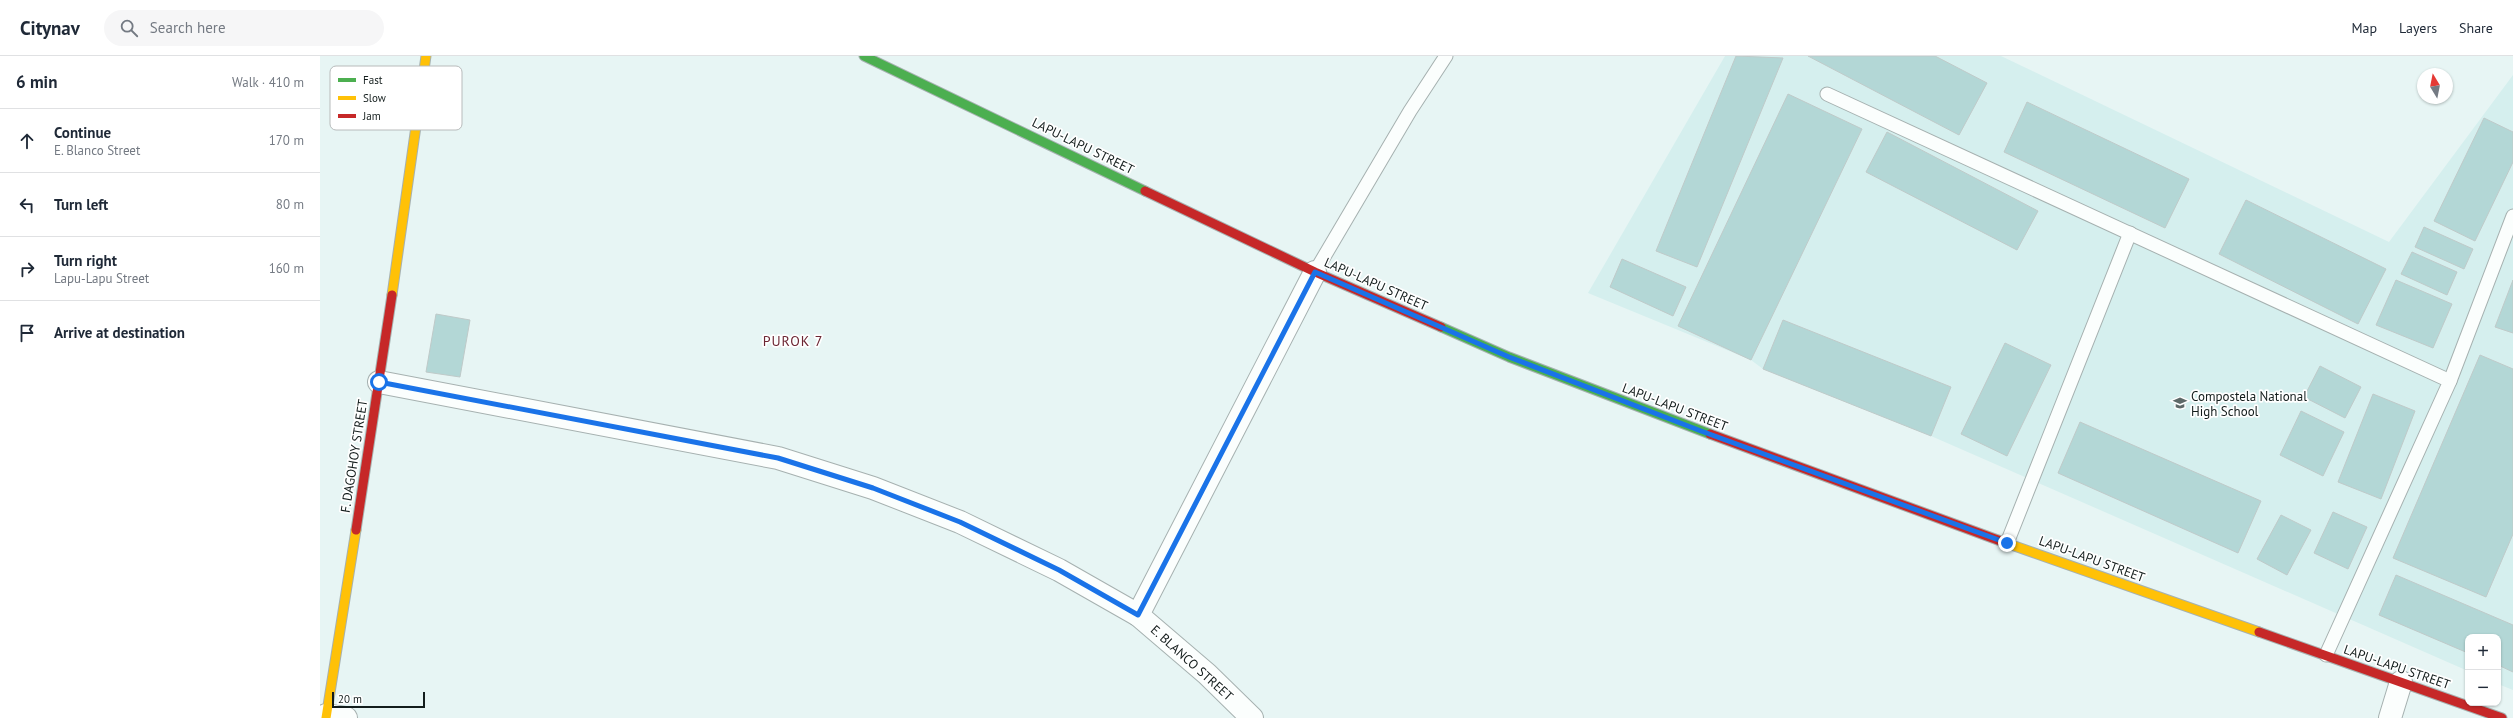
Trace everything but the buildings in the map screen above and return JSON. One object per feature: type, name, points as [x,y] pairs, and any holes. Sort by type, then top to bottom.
[{"type":"street","name":"F. DAGOHOY STREET","points":[[425,66],[426,56]]},
{"type":"street","name":"LAPU-LAPU STREET","points":[[864,56],[1315,272],[1517,360],[1701,431],[2007,543],[2502,718]]},
{"type":"street","name":"F. DAGOHOY STREET","points":[[333,717],[415,130]]},
{"type":"street","points":[[1138,615],[1315,272]]},
{"type":"street","name":"E. BLANCO STREET","points":[[379,382],[778,458],[873,488],[960,522],[1059,570],[1138,615],[1207,674],[1252,718]]},
{"type":"street","points":[[2390,718],[2401,682]]},
{"type":"lane","points":[[1315,272],[1410,111],[1446,56]]},
{"type":"lane","points":[[1828,94],[2450,381]]},
{"type":"lane","points":[[2326,655],[2450,381],[2513,216]]},
{"type":"lane","points":[[2007,543],[2130,233]]},
{"type":"shaded area","name":"Compostela National High School","points":[[1725,56],[2001,56],[2389,242],[2513,75],[2513,690],[2501,685],[2501,634],[2465,634],[2465,670],[1931,436],[1763,369],[1751,360],[1588,293]]},
{"type":"traffic: fast","points":[[864,56],[1145,191]]},
{"type":"traffic: fast","points":[[1441,327],[1509,357],[1710,434]]},
{"type":"traffic: slow","points":[[425,66],[426,56]]},
{"type":"traffic: slow","points":[[392,295],[415,130]]},
{"type":"traffic: slow","points":[[326,718],[356,530]]},
{"type":"traffic: slow","points":[[2006,543],[2259,632]]},
{"type":"traffic: jam","points":[[1145,191],[1315,272],[1441,327]]},
{"type":"traffic: jam","points":[[356,530],[392,295]]},
{"type":"traffic: jam","points":[[1710,434],[2006,543]]},
{"type":"traffic: jam","points":[[2259,632],[2502,718]]},
{"type":"place","name":"Compostela National High School","points":[[2180,403]]},
{"type":"district","name":"PUROK 7","points":[[793,341]]},
{"type":"route","points":[[379,382],[778,458],[873,488],[960,522],[1059,570],[1138,615],[1315,272],[1509,357],[1701,431],[2007,543]]}]
